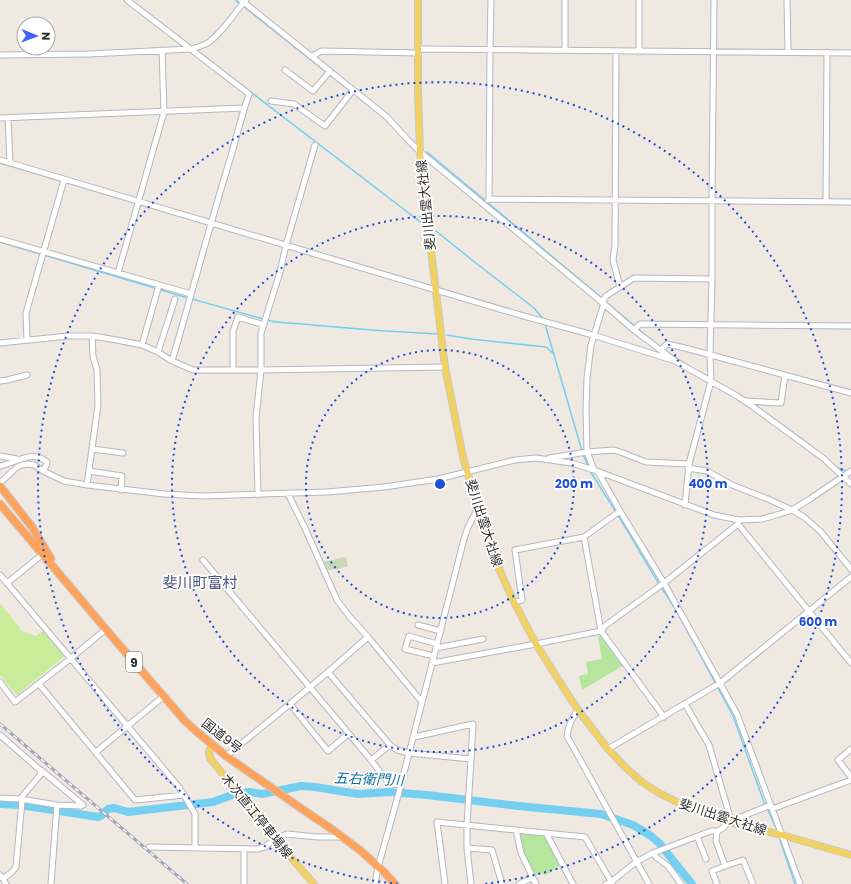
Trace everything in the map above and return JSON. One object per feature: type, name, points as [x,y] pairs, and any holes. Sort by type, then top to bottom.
[{"type":"highway","name":"国道9号","points":[[0,485],[32,527],[61,576]]},
{"type":"highway","name":"国道9号","points":[[0,504],[186,722],[226,756],[285,796],[361,851],[395,884]]},
{"type":"main road","name":"斐川出雲大社線","points":[[418,0],[418,94],[420,152],[445,367],[463,457],[478,508],[499,569],[514,602],[536,644],[578,710],[608,749],[642,782],[687,808],[736,824],[782,835],[851,855]]},
{"type":"main road","name":"木次直江停車場線","points":[[212,744],[209,752],[210,758],[314,884]]},
{"type":"street","points":[[127,0],[249,94],[172,361]]},
{"type":"street","points":[[484,204],[489,199],[491,0]]},
{"type":"street","points":[[565,0],[565,50]]},
{"type":"street","points":[[639,0],[639,52]]},
{"type":"street","points":[[685,505],[688,466],[711,381],[710,355],[714,0]]},
{"type":"street","points":[[787,0],[788,52]]},
{"type":"street","points":[[0,55],[89,54],[191,49],[208,43],[220,32],[244,1],[387,117],[407,140],[420,152],[634,330],[675,361],[745,401],[823,458],[851,484]]},
{"type":"street","points":[[118,273],[164,112],[162,50]]},
{"type":"street","points":[[312,56],[322,51],[490,50],[851,53]]},
{"type":"street","points":[[616,51],[616,245],[613,260],[620,287]]},
{"type":"street","points":[[826,202],[827,52]]},
{"type":"street","points":[[285,70],[313,91],[330,70]]},
{"type":"street","points":[[270,101],[294,104],[325,126],[353,90]]},
{"type":"street","points":[[0,118],[244,108]]},
{"type":"street","points":[[8,118],[10,163]]},
{"type":"street","points":[[258,495],[256,418],[261,370],[261,333],[280,272],[286,245],[315,144]]},
{"type":"street","points":[[0,160],[675,361]]},
{"type":"street","points":[[27,340],[26,313],[64,180]]},
{"type":"street","points":[[489,199],[851,202]]},
{"type":"street","points":[[0,239],[191,294]]},
{"type":"street","points":[[712,279],[634,278],[606,296],[593,336],[587,378],[586,410],[588,452],[596,471],[664,583],[737,714],[800,884]]},
{"type":"street","points":[[142,345],[159,285]]},
{"type":"street","points":[[158,352],[175,299]]},
{"type":"street","points":[[233,370],[233,331],[238,317],[264,325]]},
{"type":"street","points":[[634,330],[640,324],[851,326]]},
{"type":"street","points":[[0,343],[68,336],[92,336],[142,345],[193,370],[445,367]]},
{"type":"street","points":[[87,485],[98,405],[97,370],[93,356],[92,336]]},
{"type":"street","points":[[661,350],[667,344],[851,393]]},
{"type":"street","points":[[0,381],[28,375]]},
{"type":"street","points":[[745,401],[781,403],[785,375]]},
{"type":"street","points":[[92,449],[123,453]]},
{"type":"street","points":[[0,485],[17,467],[28,464],[34,465],[64,481],[121,490],[202,496],[327,492],[384,487],[438,478],[516,460],[614,450],[646,462],[688,466],[707,471],[732,485],[792,510],[804,517],[821,532],[851,569]]},
{"type":"street","points":[[0,456],[18,460]]},
{"type":"street","points":[[0,466],[7,465],[24,457],[34,456],[43,458],[47,462],[43,471]]},
{"type":"street","points":[[544,458],[571,462],[685,505],[738,522],[762,519],[792,510],[851,471]]},
{"type":"street","points":[[89,471],[122,476],[121,490]]},
{"type":"street","points":[[288,494],[337,600],[422,702]]},
{"type":"street","points":[[375,884],[378,867],[414,736],[464,539],[468,527],[478,508]]},
{"type":"street","points":[[514,602],[522,600],[515,550],[584,537],[620,511]]},
{"type":"street","points":[[432,663],[601,631],[606,625],[664,583],[738,522]]},
{"type":"street","points":[[738,522],[851,664]]},
{"type":"street","points":[[584,537],[601,631],[664,717]]},
{"type":"street","points":[[7,583],[43,554]]},
{"type":"street","points":[[203,560],[371,760],[387,782],[400,786]]},
{"type":"street","points":[[0,574],[178,786],[195,814],[195,848]]},
{"type":"street","points":[[608,749],[720,683],[851,577]]},
{"type":"street","points":[[418,625],[441,631]]},
{"type":"street","points":[[0,682],[15,702],[106,629]]},
{"type":"street","points":[[434,656],[405,649],[409,636],[437,646],[483,639]]},
{"type":"street","points":[[226,756],[290,704],[368,637]]},
{"type":"street","points":[[328,672],[390,745],[397,750],[409,753],[471,759]]},
{"type":"street","points":[[38,684],[135,800],[184,795]]},
{"type":"street","points":[[96,752],[164,696]]},
{"type":"street","points":[[290,704],[328,751],[348,734]]},
{"type":"street","points":[[444,884],[437,822],[585,837],[610,883],[636,862],[653,853],[711,830],[717,831],[723,828],[729,821],[730,817],[709,745],[685,704]]},
{"type":"street","points":[[578,710],[568,728],[567,736],[649,884]]},
{"type":"street","points":[[414,736],[473,724],[467,824],[467,848],[471,884]]},
{"type":"street","points":[[0,735],[83,805],[57,805],[20,799],[0,798]]},
{"type":"street","points":[[371,760],[390,745]]},
{"type":"street","points":[[736,824],[738,818],[851,779],[838,760],[851,749]]},
{"type":"street","points":[[20,799],[41,774],[40,770]]},
{"type":"street","points":[[6,884],[2,877],[12,872],[16,867],[22,801],[20,799]]},
{"type":"street","points":[[51,884],[57,805]]},
{"type":"street","points":[[516,830],[521,853],[536,884]]},
{"type":"street","points":[[717,831],[716,842],[726,866]]},
{"type":"street","points":[[546,833],[574,884]]},
{"type":"street","points":[[149,847],[258,849],[265,847],[276,839],[287,834],[317,837],[342,837]]},
{"type":"street","points":[[697,836],[706,859]]},
{"type":"street","points":[[467,848],[492,850],[502,884]]},
{"type":"street","points":[[244,849],[244,884]]},
{"type":"street","points":[[653,853],[668,866],[681,884]]},
{"type":"street","points":[[717,884],[712,871],[743,860],[753,884]]},
{"type":"street","points":[[519,884],[532,878]]},
{"type":"green space","points":[[346,557],[348,566],[339,569],[327,570],[322,562]]},
{"type":"green space","points":[[0,603],[22,631],[36,636],[43,631],[65,656],[17,695],[0,675]]},
{"type":"green space","points":[[602,634],[624,665],[582,690],[579,676],[588,674],[586,662],[602,659],[598,637]]},
{"type":"green space","points":[[520,835],[544,835],[560,865],[546,875],[540,873],[534,876],[524,855]]},
{"type":"waterway","points":[[235,0],[240,4]]},
{"type":"waterway","points":[[243,6],[326,72]]},
{"type":"waterway","points":[[141,8],[192,47]]},
{"type":"waterway","points":[[196,50],[423,224]]},
{"type":"waterway","points":[[329,74],[350,91]]},
{"type":"waterway","points":[[353,93],[381,115]]},
{"type":"waterway","points":[[427,152],[602,298]]},
{"type":"waterway","points":[[436,231],[534,308],[544,320]]},
{"type":"waterway","points":[[0,242],[188,298]]},
{"type":"waterway","points":[[192,299],[263,319]]},
{"type":"waterway","points":[[605,301],[656,343],[689,366]]},
{"type":"waterway","points":[[267,320],[283,323],[344,328],[438,334]]},
{"type":"waterway","points":[[545,324],[582,451]]},
{"type":"waterway","points":[[447,335],[546,347],[554,354]]},
{"type":"waterway","points":[[757,407],[815,449]]},
{"type":"waterway","points":[[583,454],[588,466]]},
{"type":"waterway","points":[[836,467],[848,472]]},
{"type":"waterway","points":[[590,471],[616,512]]},
{"type":"waterway","points":[[618,515],[659,584]]},
{"type":"waterway","points":[[661,587],[676,610],[733,716],[765,805]]},
{"type":"waterway","name":"五右衛門川","points":[[0,804],[20,805],[98,817],[108,809],[114,808],[128,812],[205,803],[213,802],[232,795],[249,792],[262,794],[301,786],[358,794],[389,792],[427,795],[601,814],[633,825],[651,836],[660,844],[692,884]]},
{"type":"waterway","points":[[767,808],[775,826]]},
{"type":"waterway","points":[[780,840],[795,884]]},
{"type":"railway","points":[[0,724],[187,884]]},
{"type":"district","name":"斐川町富村","points":[[200,582]]}]
